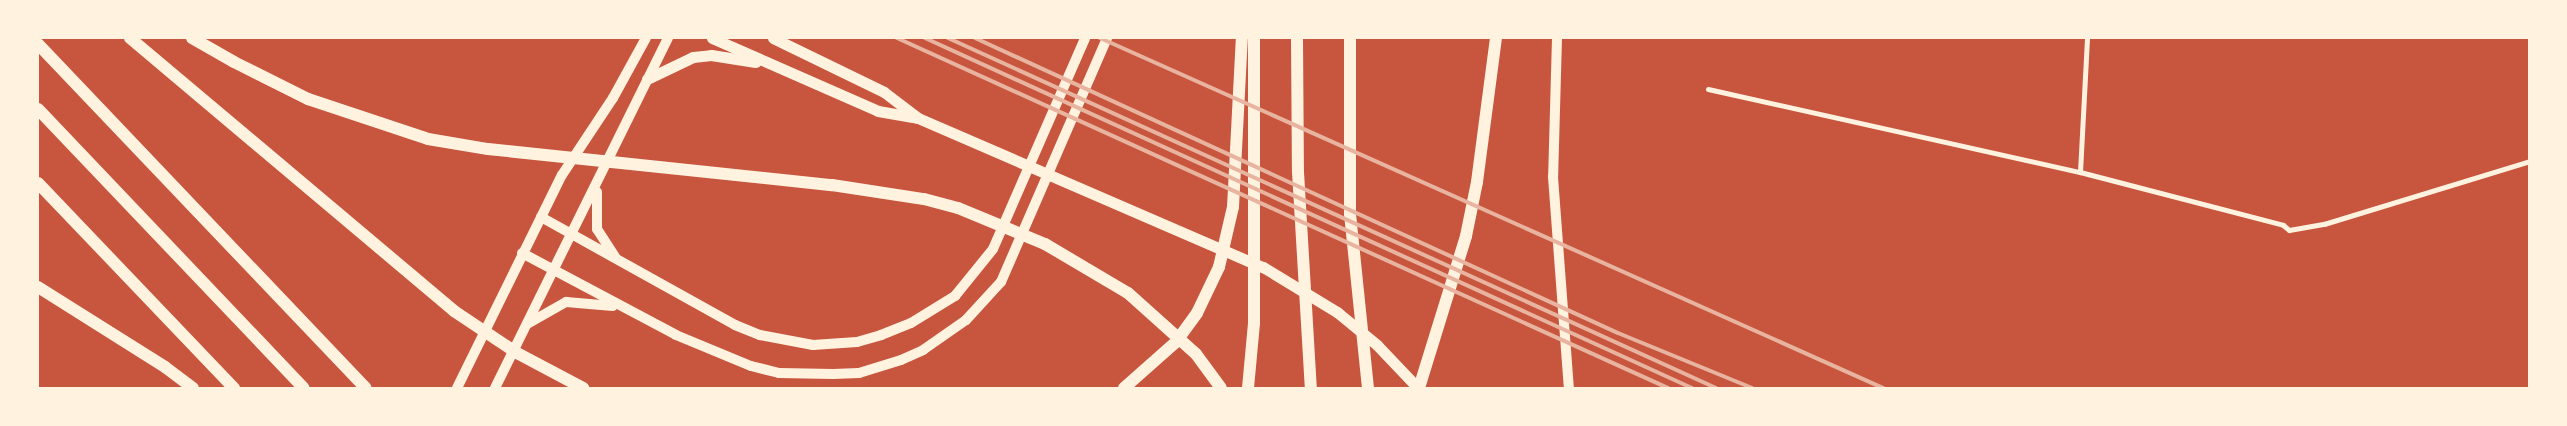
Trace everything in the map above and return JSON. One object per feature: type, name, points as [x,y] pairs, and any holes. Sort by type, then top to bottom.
[{"type":"highway","points":[[130,38],[454,311],[561,378],[582,388]]},
{"type":"highway","points":[[192,38],[234,62],[308,98],[380,125],[428,139],[544,155],[832,185],[924,199],[958,208],[1009,227],[1073,258],[1128,293],[1196,354],[1221,388]]},
{"type":"highway","points":[[1124,388],[1176,342],[1202,305],[1219,267],[1233,207],[1242,38]]},
{"type":"highway","points":[[1248,388],[1254,323],[1254,38]]},
{"type":"highway","points":[[1297,38],[1298,172],[1311,388]]},
{"type":"highway","points":[[1350,38],[1350,214],[1368,388]]},
{"type":"highway","points":[[1419,388],[1466,236],[1489,109],[1496,38]]},
{"type":"highway","points":[[38,44],[366,388]]},
{"type":"highway","points":[[38,109],[304,388]]},
{"type":"highway","points":[[38,183],[234,388]]},
{"type":"highway","points":[[38,287],[165,367],[193,388]]},
{"type":"main road","points":[[457,388],[562,175],[614,98],[646,38]]},
{"type":"main road","points":[[495,388],[573,235],[668,38]]},
{"type":"main road","points":[[712,38],[766,64],[878,111],[918,118]]},
{"type":"main road","points":[[773,38],[884,92],[918,118],[989,151],[1263,267],[1303,289],[1377,345],[1419,388]]},
{"type":"main road","points":[[541,217],[735,325],[787,341],[813,344],[857,342],[911,323],[955,296],[993,249],[1085,38]]},
{"type":"main road","points":[[522,253],[624,309],[727,357],[779,373],[808,375],[859,372],[881,368],[923,350],[966,320],[1001,282],[1107,38]]},
{"type":"main road","points":[[1557,38],[1554,177],[1569,387]]},
{"type":"main road","points":[[647,80],[693,57],[711,56],[766,64]]},
{"type":"main road","points":[[598,184],[597,228],[617,259]]},
{"type":"main road","points":[[526,325],[566,302],[624,309]]},
{"type":"street","points":[[2080,172],[2087,38]]},
{"type":"street","points":[[1708,88],[2080,172],[2283,225],[2288,230],[2324,224],[2530,161]]},
{"type":"railway","points":[[897,38],[1668,388]]},
{"type":"railway","points":[[925,38],[1692,388]]},
{"type":"railway","points":[[948,38],[1716,388]]},
{"type":"railway","points":[[975,38],[1618,333],[1752,388]]},
{"type":"railway","points":[[1100,38],[1883,388]]}]
